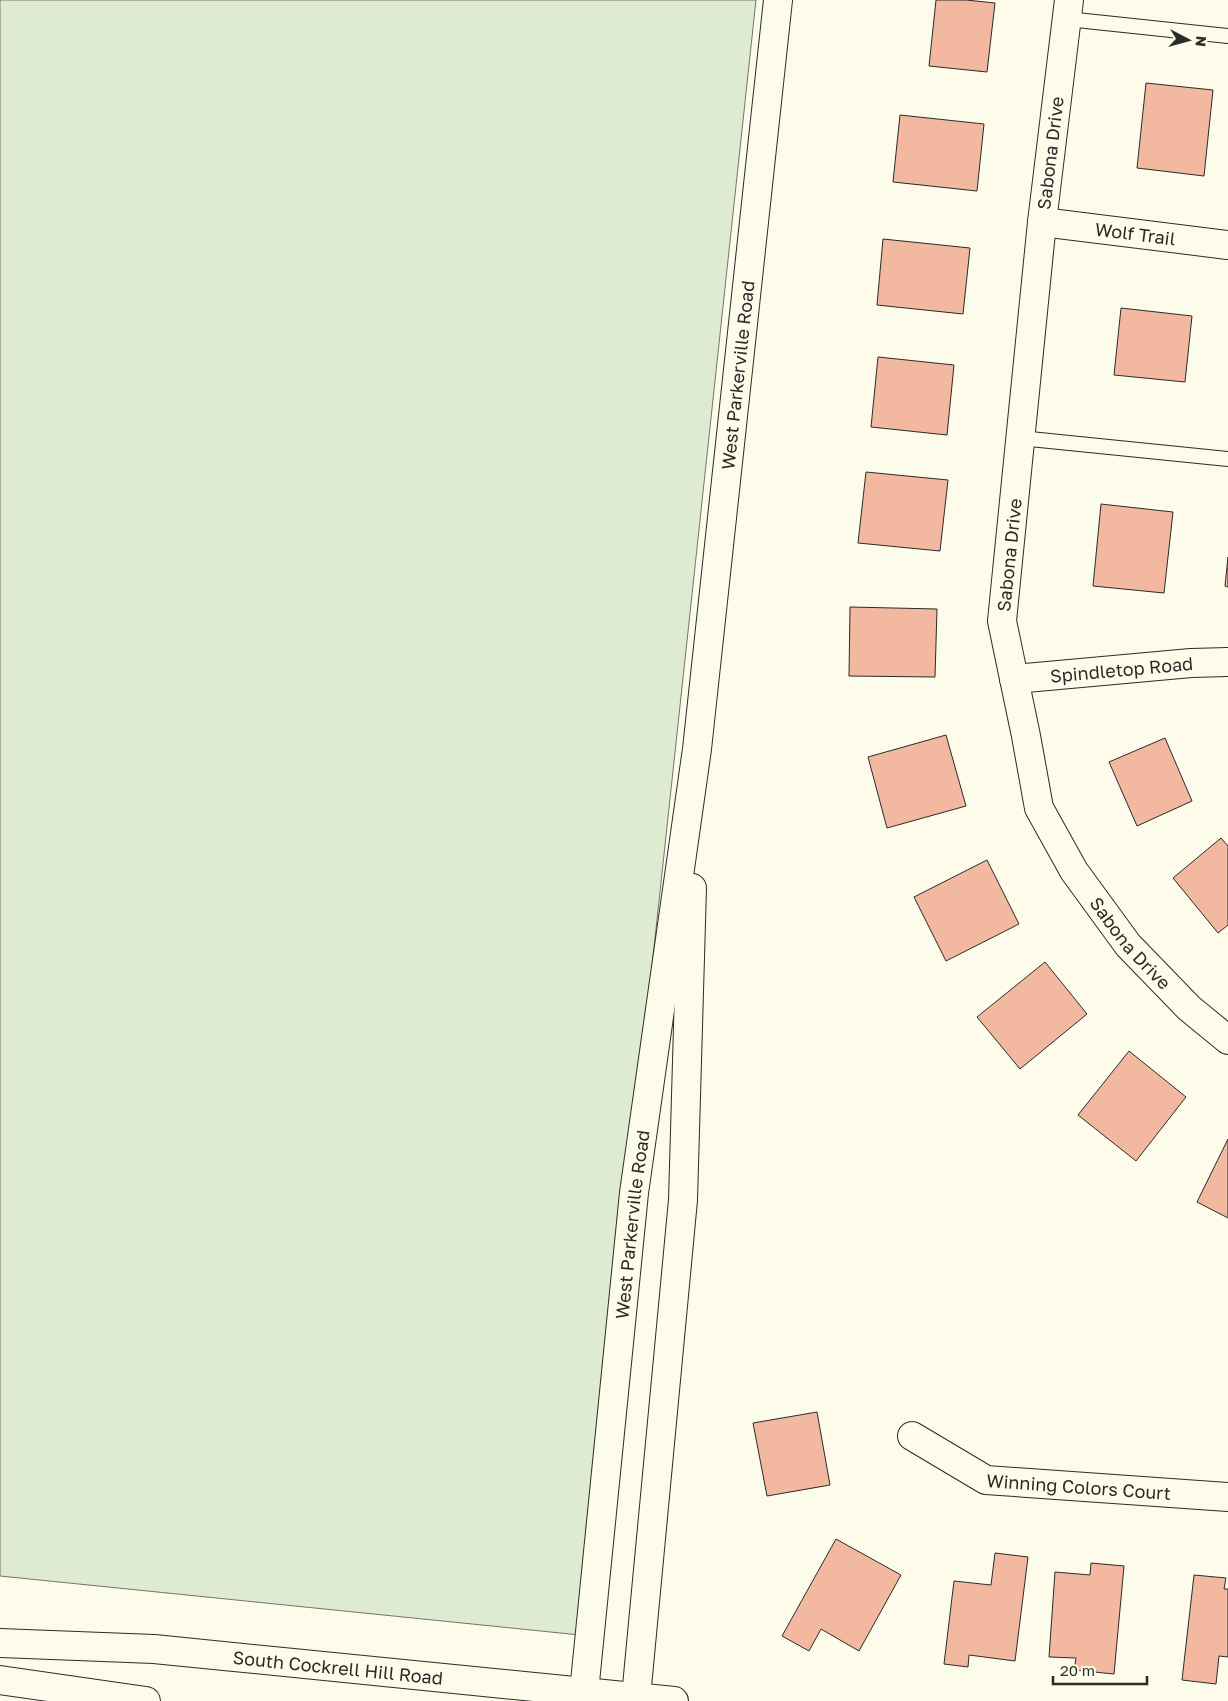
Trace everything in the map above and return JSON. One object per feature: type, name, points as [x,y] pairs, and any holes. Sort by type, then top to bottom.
[{"type":"street","name":"West Parkerville Road","points":[[584,1697],[634,1192],[697,749],[778,0]]},
{"type":"street","name":"Sabona Drive","points":[[1068,10],[1042,222],[1002,621],[1039,808],[1074,871],[1128,945],[1189,1008],[1228,1040]]},
{"type":"street","name":"Wolf Trail","points":[[1042,222],[1228,245]]},
{"type":"street","name":"Spindletop Road","points":[[1014,679],[1191,663],[1228,662]]},
{"type":"street","name":"West Parkerville Road","points":[[635,1699],[683,1200],[697,749]]},
{"type":"street","name":"Winning Colors Court","points":[[912,1436],[986,1480],[1228,1497]]},
{"type":"street","name":"South Cockrell Hill Road","points":[[0,1643],[154,1649],[584,1697],[674,1701]]},
{"type":"street","points":[[0,1680],[146,1701]]},
{"type":"lane","points":[[1068,10],[1228,36]]},
{"type":"lane","points":[[1020,438],[1228,459]]},
{"type":"green space","points":[[0,0],[756,0],[580,1635],[0,1576]]},
{"type":"building","points":[[936,0],[966,0],[995,3],[987,72],[929,66]]},
{"type":"building","points":[[1146,83],[1213,90],[1204,176],[1137,168]]},
{"type":"building","points":[[900,115],[984,124],[977,191],[893,182]]},
{"type":"building","points":[[883,239],[970,248],[963,314],[877,305]]},
{"type":"building","points":[[1121,308],[1192,316],[1185,382],[1114,375]]},
{"type":"building","points":[[878,357],[954,365],[947,435],[871,427]]},
{"type":"building","points":[[866,472],[948,480],[940,551],[858,543]]},
{"type":"building","points":[[1101,504],[1173,512],[1164,593],[1093,586]]},
{"type":"building","points":[[1228,557],[1228,587],[1225,586]]},
{"type":"building","points":[[850,607],[937,609],[935,677],[849,676]]},
{"type":"building","points":[[946,735],[966,806],[887,828],[868,757]]},
{"type":"building","points":[[1165,738],[1192,801],[1137,826],[1109,762]]},
{"type":"building","points":[[1221,838],[1228,846],[1228,925],[1218,933],[1173,878]]},
{"type":"building","points":[[987,860],[1019,924],[946,961],[914,897]]},
{"type":"building","points":[[1045,962],[1087,1014],[1020,1069],[977,1017]]},
{"type":"building","points":[[1129,1051],[1186,1097],[1136,1161],[1078,1115]]},
{"type":"building","points":[[1228,1139],[1228,1218],[1197,1202]]},
{"type":"building","points":[[817,1412],[830,1485],[767,1496],[753,1423]]},
{"type":"building","points":[[836,1539],[901,1575],[859,1651],[821,1629],[809,1651],[782,1636]]},
{"type":"building","points":[[995,1553],[1028,1557],[1015,1661],[969,1655],[968,1667],[944,1664],[954,1581],[991,1585]]},
{"type":"building","points":[[1091,1563],[1124,1566],[1114,1674],[1074,1670],[1076,1658],[1049,1657],[1055,1572],[1090,1575]]},
{"type":"building","points":[[1194,1575],[1226,1578],[1224,1589],[1228,1589],[1228,1657],[1219,1656],[1216,1684],[1182,1680]]}]
